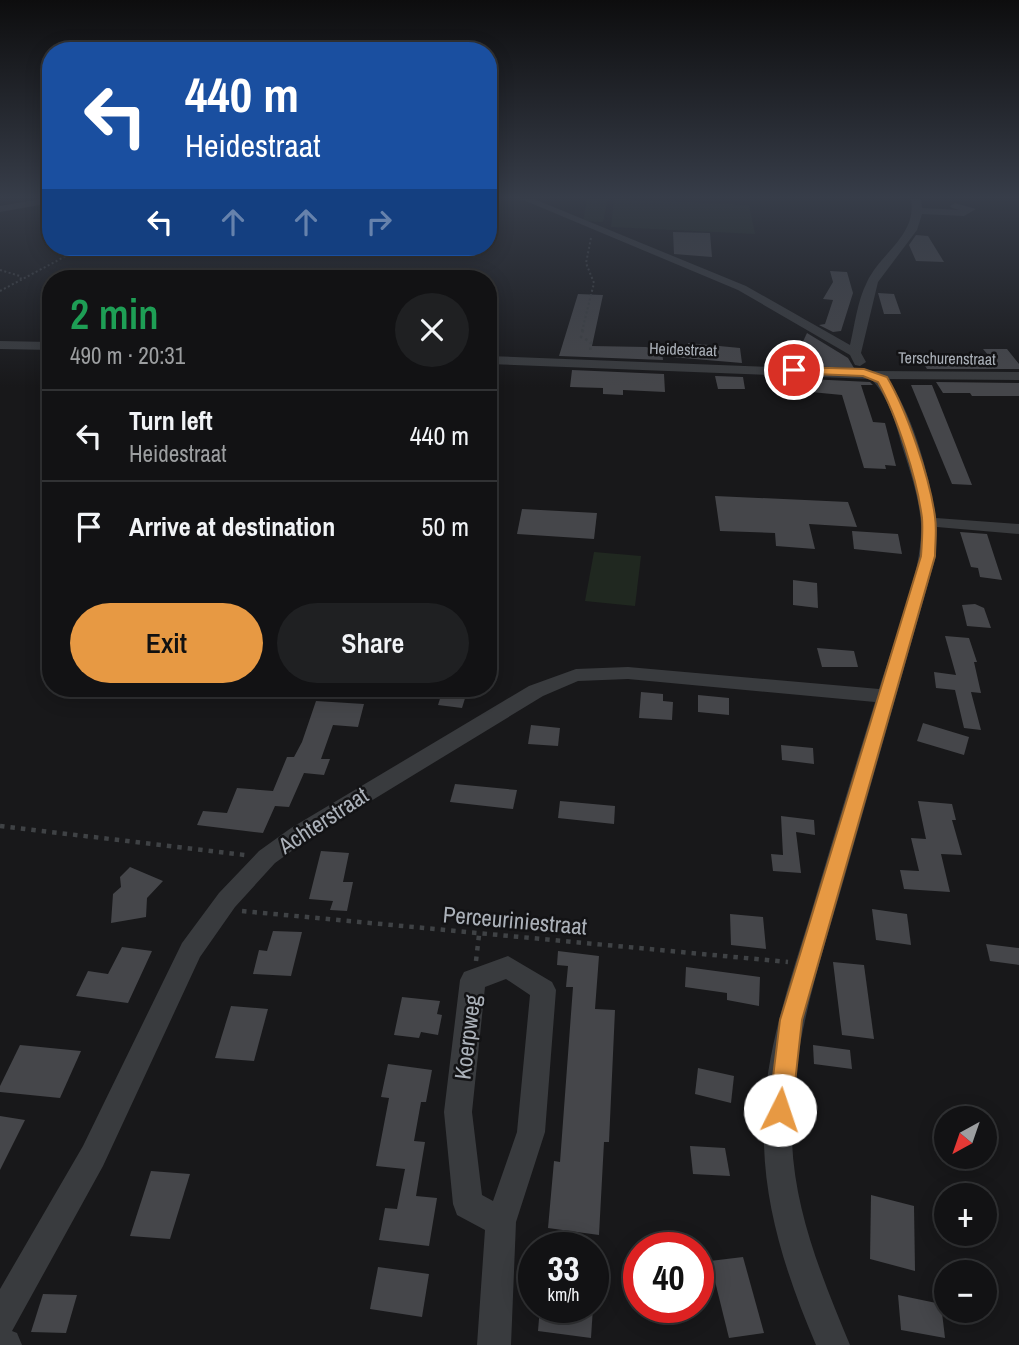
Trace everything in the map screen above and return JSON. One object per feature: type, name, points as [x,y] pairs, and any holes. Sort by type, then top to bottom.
[{"type":"street","points":[[676,262],[742,288],[855,353],[870,374],[883,380],[893,398],[922,486],[929,522],[928,556],[791,1020],[785,1060],[779,1158],[796,1247],[833,1345]]},
{"type":"street","points":[[855,353],[870,288],[887,262]]},
{"type":"street","points":[[0,345],[42,346]]},
{"type":"street","name":"Heidestraat","points":[[497,360],[870,374]]},
{"type":"street","name":"Terschurenstraat","points":[[870,374],[1019,376]]},
{"type":"street","points":[[929,522],[1019,529]]},
{"type":"street","name":"Achterstraat","points":[[0,1320],[93,1156],[191,950],[220,909],[267,857],[355,798],[536,691],[576,675],[628,673],[886,696]]},
{"type":"street","name":"Koerpweg","points":[[494,1345],[501,1222],[531,1132],[543,990],[508,967],[473,980],[458,1112],[468,1203],[501,1222]]},
{"type":"street","points":[[0,1344],[5,1345]]},
{"type":"path","points":[[0,291],[54,262]]},
{"type":"path","points":[[586,262],[594,283],[581,337],[591,342],[590,363]]},
{"type":"path","points":[[0,270],[20,276],[21,279]]},
{"type":"path","points":[[0,827],[267,857]]},
{"type":"path","name":"Perceuriniestraat","points":[[220,909],[807,964]]},
{"type":"shaded area","points":[[594,552],[641,556],[635,606],[585,601]]},
{"type":"building","points":[[830,271],[847,272],[853,293],[841,331],[833,332],[819,325],[825,324],[833,300],[823,299],[833,282]]},
{"type":"building","points":[[878,293],[894,294],[901,314],[884,314]]},
{"type":"building","points":[[578,294],[603,295],[592,346],[646,347],[662,351],[663,360],[559,356]]},
{"type":"building","points":[[807,333],[848,358],[854,368],[803,366],[799,350]]},
{"type":"building","points":[[688,343],[740,348],[742,363],[671,357],[672,345]]},
{"type":"building","points":[[983,349],[1007,349],[1019,364],[1019,369],[927,369],[921,359],[989,356]]},
{"type":"building","points":[[572,370],[664,374],[665,392],[623,390],[623,395],[603,394],[603,388],[570,387]]},
{"type":"building","points":[[715,376],[743,377],[745,389],[718,389]]},
{"type":"building","points":[[808,379],[870,382],[873,385],[861,385],[873,422],[885,423],[896,466],[885,465],[886,469],[864,468],[842,395],[811,392]]},
{"type":"building","points":[[936,382],[1019,383],[1019,396],[943,393]]},
{"type":"building","points":[[911,385],[932,385],[972,485],[952,484]]},
{"type":"building","points":[[715,496],[848,502],[857,527],[809,524],[815,549],[776,546],[775,533],[720,531]]},
{"type":"building","points":[[522,509],[597,513],[594,539],[517,534]]},
{"type":"building","points":[[852,531],[898,534],[902,554],[854,549]]},
{"type":"building","points":[[960,532],[987,534],[1002,580],[980,577],[978,568],[971,567]]},
{"type":"building","points":[[793,580],[817,583],[818,608],[793,605]]},
{"type":"building","points":[[975,604],[984,608],[991,628],[967,626],[962,605]]},
{"type":"building","points":[[945,636],[969,638],[977,662],[974,662],[981,693],[971,692],[981,730],[964,728],[955,690],[936,688],[934,672],[956,675]]},
{"type":"building","points":[[817,648],[854,651],[858,667],[822,667]]},
{"type":"building","points":[[641,692],[663,694],[663,701],[673,702],[672,720],[639,718]]},
{"type":"building","points":[[698,695],[729,698],[729,715],[698,712]]},
{"type":"building","points":[[440,697],[465,697],[462,708],[438,705]]},
{"type":"building","points":[[316,701],[364,704],[358,727],[333,725],[321,759],[330,759],[324,775],[304,773],[289,807],[275,806],[263,833],[197,825],[203,811],[227,813],[237,788],[273,791],[287,757],[294,757],[302,742]]},
{"type":"building","points":[[923,723],[969,737],[964,755],[917,741]]},
{"type":"building","points":[[531,725],[560,728],[558,746],[528,744]]},
{"type":"building","points":[[781,745],[813,748],[814,764],[782,760]]},
{"type":"building","points":[[455,784],[517,790],[513,809],[450,802]]},
{"type":"building","points":[[560,801],[615,806],[614,824],[558,818]]},
{"type":"building","points":[[918,801],[952,804],[956,820],[952,820],[962,855],[941,854],[950,892],[904,889],[900,870],[919,871],[911,838],[926,839]]},
{"type":"building","points":[[781,816],[814,820],[815,835],[796,832],[801,873],[773,871],[771,854],[783,855]]},
{"type":"building","points":[[321,851],[349,853],[343,882],[353,882],[347,911],[330,910],[333,901],[309,899]]},
{"type":"building","points":[[130,867],[163,881],[147,898],[146,917],[111,923],[113,894],[121,887],[120,877]]},
{"type":"building","points":[[872,909],[907,914],[911,945],[876,940]]},
{"type":"building","points":[[730,914],[763,917],[766,949],[731,945]]},
{"type":"building","points":[[273,931],[302,932],[291,976],[253,974],[259,950],[267,951]]},
{"type":"building","points":[[986,944],[1019,948],[1019,965],[990,961]]},
{"type":"building","points":[[122,947],[152,951],[128,1003],[76,996],[88,971],[108,974]]},
{"type":"building","points":[[558,951],[599,956],[595,1009],[615,1010],[609,1142],[604,1142],[599,1232],[548,1228],[554,1161],[560,1162],[573,987],[566,987],[568,966],[557,965]]},
{"type":"building","points":[[833,962],[864,965],[874,1039],[842,1035]]},
{"type":"building","points":[[686,967],[760,977],[759,1006],[727,1000],[727,993],[685,987]]},
{"type":"building","points":[[402,997],[440,1001],[437,1014],[442,1015],[438,1035],[421,1032],[419,1038],[394,1035]]},
{"type":"building","points":[[231,1006],[268,1009],[254,1061],[215,1058]]},
{"type":"building","points":[[20,1045],[81,1051],[60,1098],[0,1092],[0,1086]]},
{"type":"building","points":[[813,1045],[850,1050],[852,1069],[814,1064]]},
{"type":"building","points":[[388,1064],[432,1070],[426,1102],[421,1102],[414,1141],[425,1142],[416,1196],[437,1198],[429,1246],[379,1240],[385,1208],[397,1209],[405,1169],[376,1166],[389,1098],[381,1097]]},
{"type":"building","points":[[698,1068],[734,1076],[731,1103],[695,1094]]},
{"type":"building","points":[[0,1116],[25,1120],[0,1170]]},
{"type":"building","points":[[690,1146],[725,1148],[730,1176],[693,1174]]},
{"type":"building","points":[[151,1171],[190,1174],[170,1239],[130,1236]]},
{"type":"building","points":[[871,1195],[914,1206],[915,1271],[870,1259]]},
{"type":"building","points":[[743,1257],[764,1333],[729,1338],[714,1277],[714,1261]]},
{"type":"building","points":[[378,1267],[429,1274],[422,1317],[370,1309]]},
{"type":"building","points":[[43,1294],[77,1295],[66,1333],[31,1332]]},
{"type":"building","points":[[898,1295],[934,1303],[934,1323],[943,1323],[945,1338],[901,1330]]},
{"type":"building","points":[[539,1323],[592,1323],[591,1338],[538,1331]]},
{"type":"route","points":[[780,1110],[791,1020],[928,556],[929,539],[929,519],[922,486],[893,398],[883,380],[864,373],[794,370]]}]
